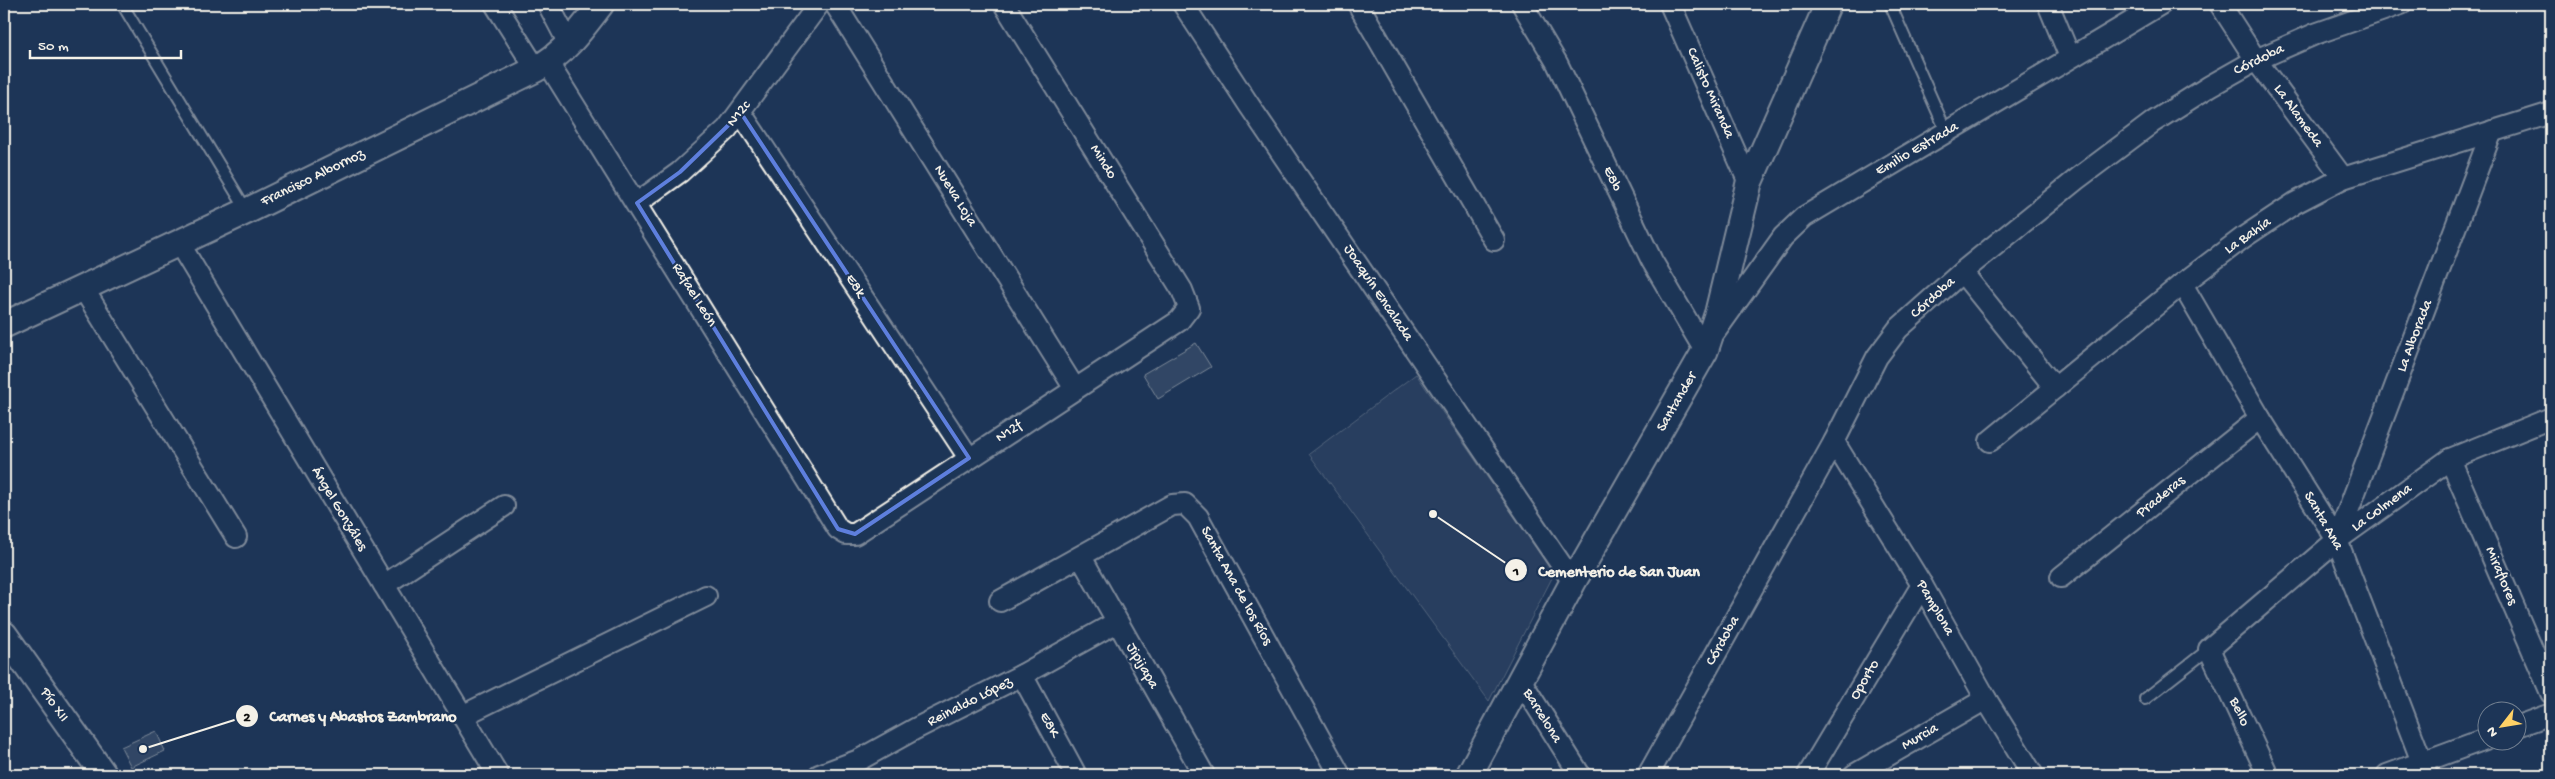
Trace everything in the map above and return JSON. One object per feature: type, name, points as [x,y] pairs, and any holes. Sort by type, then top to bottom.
[{"type":"street","name":"Rafael León","points":[[495,4],[542,66],[636,203],[838,529]]},
{"type":"street","points":[[548,4],[569,44]]},
{"type":"street","name":"Francisco Albornoz","points":[[4,325],[247,211],[542,66],[569,44],[601,4]]},
{"type":"street","name":"N12c","points":[[636,203],[672,178],[703,152],[741,113],[819,4]]},
{"type":"street","name":"Nueva Loja","points":[[835,4],[1075,389]]},
{"type":"street","name":"Mindo","points":[[1004,4],[1182,290],[1189,308],[1179,322]]},
{"type":"street","name":"Joaquín Encalada","points":[[1183,4],[1249,105],[1573,582]]},
{"type":"street","points":[[1358,4],[1494,240]]},
{"type":"street","name":"E8b","points":[[1522,4],[1557,63],[1652,261],[1708,344]]},
{"type":"street","name":"Calisto Miranda","points":[[1670,4],[1749,183]]},
{"type":"street","name":"Santander","points":[[1469,775],[1521,682],[1573,582],[1708,344],[1749,183],[1828,4]]},
{"type":"street","points":[[2048,4],[2070,57]]},
{"type":"street","name":"Emilio Estrada","points":[[1708,344],[1784,237],[1804,217],[2161,4]]},
{"type":"street","name":"La Alameda","points":[[2220,4],[2256,60],[2343,178]]},
{"type":"street","name":"Córdoba","points":[[1648,775],[1834,442],[1887,342],[1962,272],[2077,179],[2154,122],[2210,86],[2256,60],[2315,34],[2401,4]]},
{"type":"street","name":"E8k","points":[[741,113],[968,458]]},
{"type":"street","name":"La Bahía","points":[[1990,441],[2182,284],[2244,237],[2295,203],[2343,178],[2551,113]]},
{"type":"street","name":"La Alborada","points":[[2337,540],[2492,131]]},
{"type":"street","name":"Ángel Gonzáles","points":[[179,243],[498,775]]},
{"type":"street","points":[[1962,272],[2055,388]]},
{"type":"street","name":"Santa Ana","points":[[2182,284],[2260,418],[2337,540],[2425,769]]},
{"type":"street","points":[[83,288],[96,306],[236,536]]},
{"type":"street","name":"N12f","points":[[838,529],[846,534],[854,534],[864,530],[968,458],[1179,322]]},
{"type":"street","name":"Praderas","points":[[2061,576],[2260,418]]},
{"type":"street","name":"La Colmena","points":[[2209,649],[2337,540],[2450,459],[2551,418]]},
{"type":"street","name":"Pamplona","points":[[1834,442],[1922,585],[1986,699],[2033,775]]},
{"type":"street","name":"Miraflores","points":[[2450,459],[2551,692]]},
{"type":"street","name":"Santa Ana de los Ríos","points":[[1000,601],[1172,505],[1185,504],[1192,509],[1340,775]]},
{"type":"street","points":[[384,585],[504,506]]},
{"type":"street","name":"Jipijapa","points":[[1081,557],[1204,775]]},
{"type":"street","name":"Oporto","points":[[1808,775],[1922,585]]},
{"type":"street","points":[[462,716],[706,596]]},
{"type":"street","name":"Reinaldo López","points":[[819,775],[860,760],[1022,675],[1117,622]]},
{"type":"street","name":"Pío XII","points":[[4,634],[104,775]]},
{"type":"street","name":"Bello","points":[[2209,649],[2268,775]]},
{"type":"street","name":"E8K","points":[[1022,675],[1076,775]]},
{"type":"street","name":"Barcelona","points":[[1521,682],[1580,775]]},
{"type":"street","name":"Murcia","points":[[1854,775],[1986,699]]},
{"type":"street","points":[[2528,722],[2551,714]]},
{"type":"street","points":[[2387,775],[2425,769],[2478,743]]},
{"type":"lane","points":[[122,4],[247,211]]},
{"type":"lane","points":[[1890,4],[1946,131]]},
{"type":"lane","points":[[2145,700],[2209,649]]},
{"type":"highlighted area","points":[[741,113],[969,458],[855,534],[838,529],[637,203],[680,172]]},
{"type":"shaded area","points":[[1416,374],[1554,574],[1489,701],[1309,454]]},
{"type":"building","points":[[1196,343],[1211,367],[1158,399],[1143,374]]},
{"type":"building","points":[[156,731],[165,751],[131,767],[121,747]]},
{"type":"place","name":"Cementerio de San Juan","points":[[1433,514]]},
{"type":"place","name":"Carnes y Abastos Zambrano","points":[[143,749]]}]
